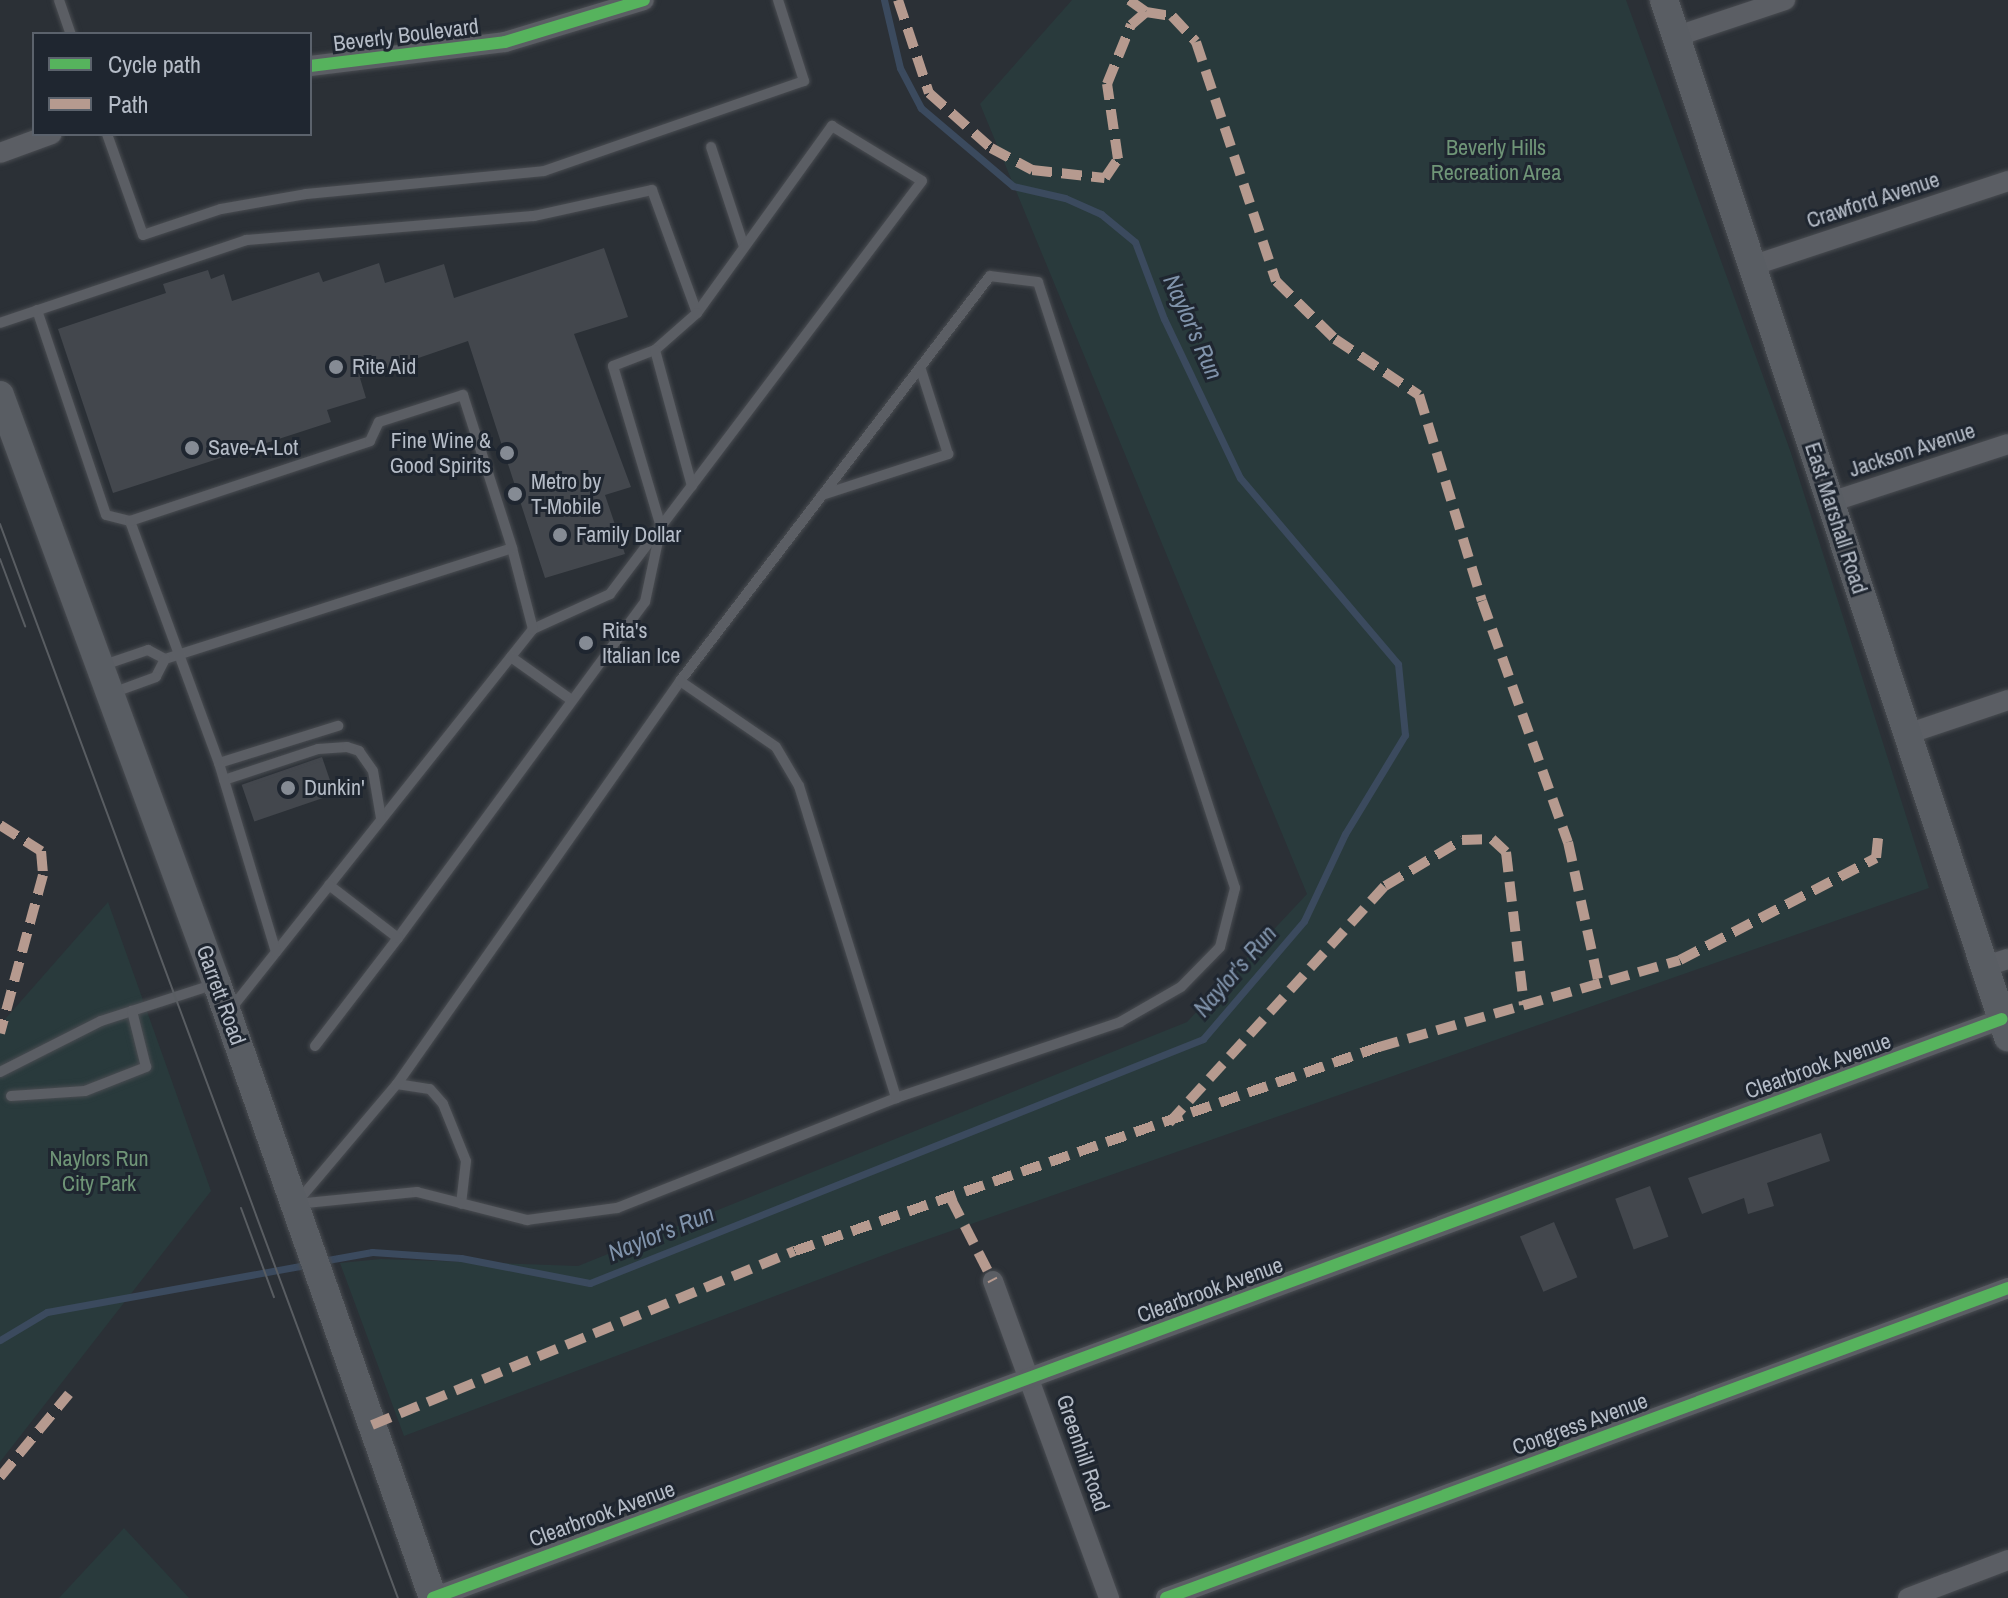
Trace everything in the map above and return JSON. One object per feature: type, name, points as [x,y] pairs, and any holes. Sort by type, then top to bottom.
[{"type":"main road","name":"East Marshall Road","points":[[1664,0],[1754,265],[1904,735],[1995,963],[2005,1028]]},
{"type":"main road","name":"Garrett Road","points":[[0,395],[9,445],[110,693],[296,1204],[433,1598]]},
{"type":"street","name":"Beverly Boulevard","points":[[312,66],[505,42],[644,0]]},
{"type":"street","points":[[1677,36],[1785,0]]},
{"type":"street","points":[[0,153],[47,136]]},
{"type":"street","name":"Crawford Avenue","points":[[1754,265],[2008,181]]},
{"type":"street","name":"Jackson Avenue","points":[[1831,502],[2008,444]]},
{"type":"street","points":[[1904,735],[2008,700]]},
{"type":"street","name":"Clearbrook Avenue","points":[[433,1598],[1031,1377],[2005,1028]]},
{"type":"street","name":"Greenhill Road","points":[[993,1281],[1031,1377],[1109,1598]]},
{"type":"street","name":"Congress Avenue","points":[[1166,1598],[2008,1288]]},
{"type":"street","points":[[1908,1598],[2008,1560]]},
{"type":"lane","points":[[59,0],[70,32]]},
{"type":"lane","points":[[108,136],[143,235],[221,209],[306,194],[544,171],[804,81],[778,0]]},
{"type":"lane","points":[[227,1014],[533,629],[610,594],[661,527],[692,486],[922,181],[832,126],[697,313],[655,350],[613,366],[661,527],[645,602],[315,1046]]},
{"type":"lane","points":[[711,147],[744,247]]},
{"type":"lane","points":[[0,323],[246,240],[534,216],[652,190],[697,313]]},
{"type":"lane","points":[[990,276],[1038,282],[1235,888],[1220,947],[1181,987],[1120,1022],[896,1098],[617,1208],[527,1220],[417,1192],[296,1204],[397,1084],[680,681],[990,276]]},
{"type":"lane","points":[[37,310],[106,515],[130,521],[370,441],[379,422],[463,395],[512,548],[533,629]]},
{"type":"lane","points":[[655,350],[692,486]]},
{"type":"lane","points":[[822,495],[948,454],[920,367]]},
{"type":"lane","points":[[130,521],[219,763],[276,952]]},
{"type":"lane","points":[[100,666],[148,650],[165,659],[181,655],[512,548]]},
{"type":"lane","points":[[511,657],[570,699]]},
{"type":"lane","points":[[110,693],[156,677],[165,659]]},
{"type":"lane","points":[[680,681],[776,747],[799,786],[896,1098]]},
{"type":"lane","points":[[219,763],[338,726]]},
{"type":"lane","points":[[224,780],[318,749],[347,747],[359,751],[373,771],[381,818]]},
{"type":"lane","points":[[329,885],[398,938]]},
{"type":"lane","points":[[0,1072],[132,1011],[217,984]]},
{"type":"lane","points":[[11,1096],[85,1091],[146,1067],[132,1011]]},
{"type":"lane","points":[[397,1084],[430,1089],[443,1104],[466,1161],[461,1204]]},
{"type":"green space","name":"Beverly Hills Recreation Area","points":[[1072,0],[1626,0],[1791,453],[1929,888],[897,1250],[404,1436],[340,1263],[381,1259],[578,1266],[1187,1022],[1307,894],[980,104]]},
{"type":"green space","name":"Naylors Run City Park","points":[[108,902],[211,1191],[0,1462],[0,1025]]},
{"type":"green space","points":[[124,1528],[189,1598],[59,1598]]},
{"type":"building","points":[[604,248],[628,317],[574,334],[631,487],[605,495],[625,554],[545,578],[468,341],[360,378],[366,398],[327,410],[331,422],[113,493],[58,329],[166,293],[163,284],[208,270],[211,279],[224,274],[232,301],[319,272],[323,282],[379,263],[385,283],[444,264],[454,298]]},
{"type":"building","name":"Dunkin'","points":[[322,757],[335,794],[254,822],[242,785]]},
{"type":"building","points":[[1821,1133],[1830,1161],[1767,1183],[1774,1206],[1748,1214],[1744,1198],[1702,1214],[1688,1178]]},
{"type":"building","points":[[1650,1186],[1668,1237],[1634,1249],[1615,1199]]},
{"type":"building","points":[[1554,1222],[1577,1277],[1543,1292],[1520,1236]]},
{"type":"waterway","name":"Naylor's Run","points":[[322,1261],[372,1252],[461,1258],[590,1283],[1203,1039],[1304,921],[1345,834],[1405,735],[1398,664],[1240,478],[1164,319],[1135,242],[1101,214],[1065,198],[1013,186],[921,108],[900,68],[884,0]]},
{"type":"waterway","name":"Naylor's Run","points":[[0,1340],[47,1312],[310,1264]]},
{"type":"tram line","points":[[0,524],[398,1598]]},
{"type":"tram line","points":[[0,559],[25,626]]},
{"type":"tram line","points":[[241,1208],[274,1297]]},
{"type":"marked path","points":[[898,0],[929,93],[991,148],[1032,170],[1105,178],[1118,159],[1107,84],[1131,25],[1146,12],[1172,16],[1196,42],[1276,281],[1335,339],[1419,395],[1482,601],[1568,842],[1599,984]]},
{"type":"marked path","points":[[1129,0],[1146,12]]},
{"type":"marked path","points":[[0,825],[41,851],[43,875],[0,1033]]},
{"type":"marked path","points":[[372,1425],[795,1251],[1379,1047],[1680,960],[1876,858],[1878,838]]},
{"type":"marked path","points":[[1169,1123],[1385,886],[1462,840],[1492,839],[1506,852],[1524,1005]]},
{"type":"marked path","points":[[951,1199],[993,1281]]},
{"type":"marked path","points":[[0,1477],[69,1394]]},
{"type":"cycle path","points":[[312,66],[505,42],[644,0]]},
{"type":"cycle path","points":[[433,1598],[2002,1019]]},
{"type":"cycle path","points":[[1166,1598],[2008,1288]]},
{"type":"place","name":"Rite Aid","points":[[336,367]]},
{"type":"place","name":"Save-A-Lot","points":[[192,448]]},
{"type":"place","name":"Fine Wine & Good Spirits","points":[[507,453]]},
{"type":"place","name":"Metro by T-Mobile","points":[[515,494]]},
{"type":"place","name":"Family Dollar","points":[[560,535]]},
{"type":"place","name":"Rita's Italian Ice","points":[[586,643]]},
{"type":"place","name":"Dunkin'","points":[[288,788]]}]
